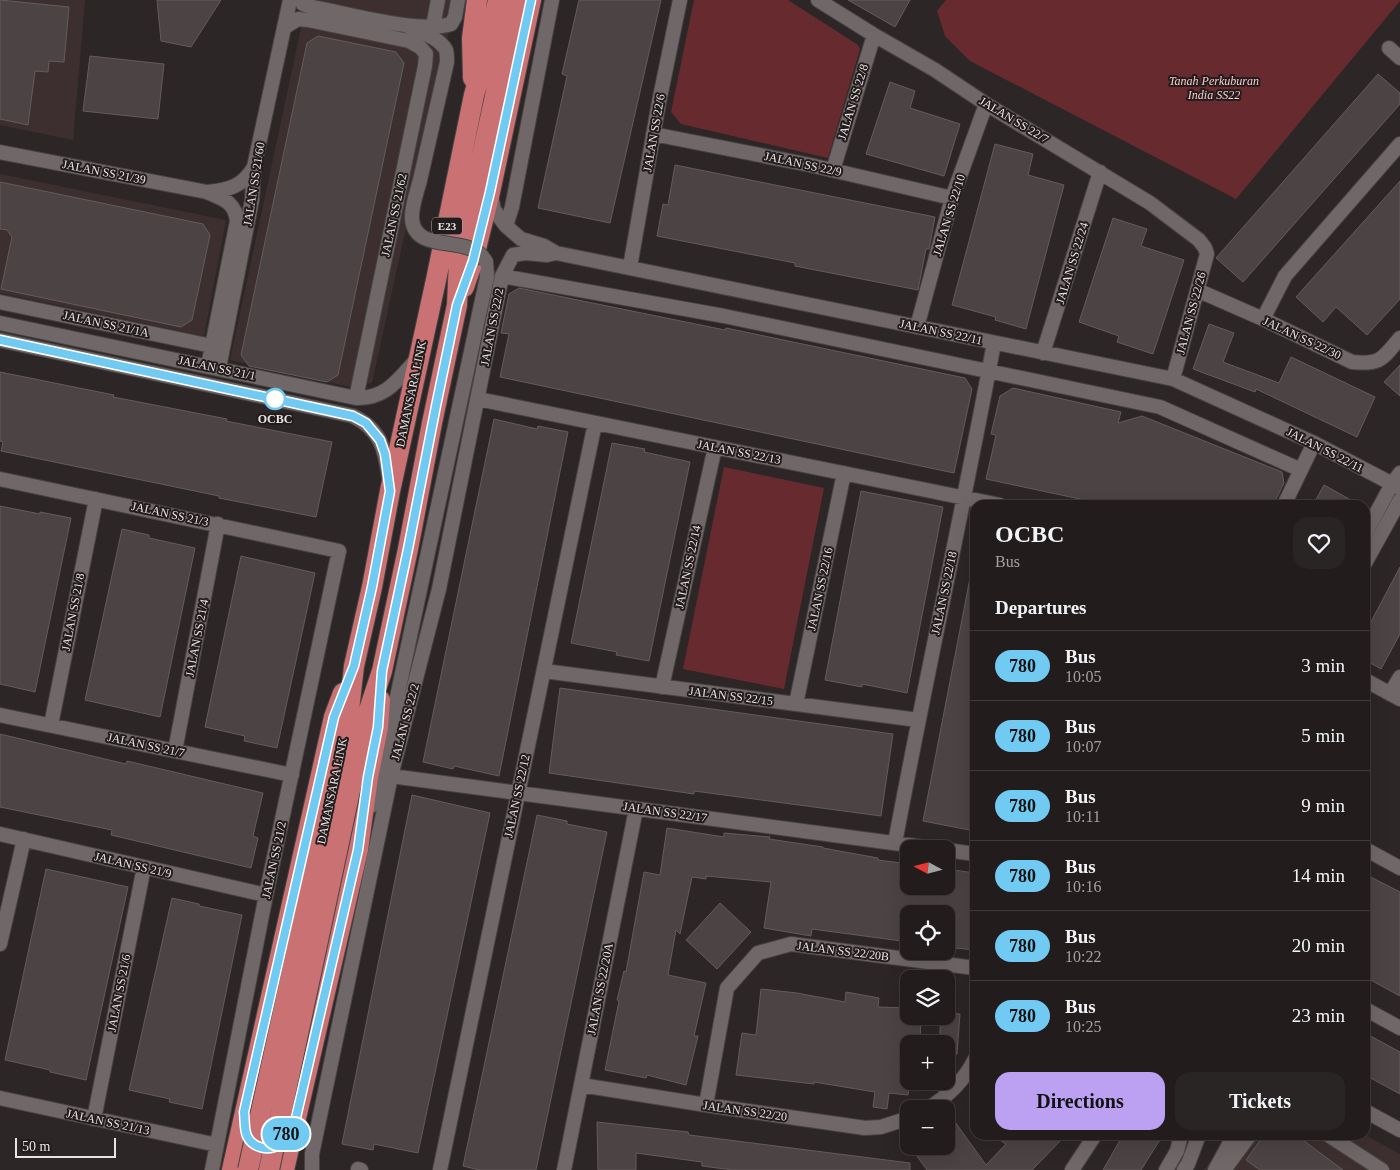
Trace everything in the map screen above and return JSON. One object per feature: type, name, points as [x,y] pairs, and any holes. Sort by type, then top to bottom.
[{"type":"highway","points":[[474,95],[472,38],[477,0]]},
{"type":"highway","name":"DAMANSARA LINK","points":[[269,1170],[356,722],[354,666],[474,95],[489,43],[498,0]]},
{"type":"highway","name":"DAMANSARA LINK","points":[[248,1170],[356,722],[382,671],[457,305],[459,261],[516,0]]},
{"type":"highway","points":[[457,305],[473,261],[490,192],[531,0]]},
{"type":"highway","points":[[232,1170],[334,717],[354,666]]},
{"type":"highway","points":[[284,1170],[358,850],[368,777],[378,727],[382,671]]},
{"type":"highway","points":[[244,1112],[245,1129],[248,1138],[252,1143],[261,1148],[277,1146],[295,1122]]},
{"type":"street","name":"JALAN SS 21/60","points":[[213,367],[252,200],[254,167],[290,0]]},
{"type":"street","points":[[301,0],[303,4],[312,7],[405,25],[442,27],[450,24],[455,17],[458,0]]},
{"type":"street","points":[[433,26],[438,0]]},
{"type":"street","points":[[506,226],[512,207],[552,0]]},
{"type":"street","name":"JALAN SS 22/6","points":[[630,267],[658,102],[680,0]]},
{"type":"street","name":"JALAN SS 22/7","points":[[818,0],[1150,203],[1190,232],[1205,248]]},
{"type":"street","name":"JALAN SS 21/62","points":[[284,27],[298,19],[409,41],[420,47],[426,54],[356,398]]},
{"type":"street","points":[[358,850],[379,781],[487,277],[486,262],[482,254],[472,248],[428,240],[418,233],[414,226],[412,216],[447,62],[446,50],[438,42],[430,36],[405,25]]},
{"type":"street","name":"JALAN SS 22/8","points":[[833,170],[874,35]]},
{"type":"street","points":[[1389,48],[1400,58]]},
{"type":"street","name":"JALAN SS 22/10","points":[[916,327],[952,198],[986,104]]},
{"type":"street","name":"JALAN SS 22/9","points":[[654,134],[833,170],[952,198]]},
{"type":"street","points":[[1263,319],[1285,276],[1400,144]]},
{"type":"street","name":"JALAN SS 21/39","points":[[0,152],[207,192],[232,206],[237,221]]},
{"type":"street","name":"JALAN SS 21/39","points":[[207,192],[226,190],[238,186],[249,176],[254,167]]},
{"type":"street","name":"JALAN SS 22/24","points":[[1043,353],[1100,172]]},
{"type":"street","name":"JALAN SS 22/11","points":[[490,192],[494,210],[506,226],[521,239],[544,246],[556,253],[1173,379],[1397,482]]},
{"type":"street","name":"JALAN SS 21/60","points":[[213,367],[212,346],[237,221]]},
{"type":"street","name":"JALAN SS 22/26","points":[[1173,379],[1207,254],[1205,248]]},
{"type":"street","name":"JALAN SS 22/2","points":[[312,1170],[312,1154],[391,776],[439,589],[502,276],[513,255],[525,252],[547,255],[556,253]]},
{"type":"street","points":[[502,276],[724,316],[1160,407],[1301,470]]},
{"type":"street","name":"JALAN SS 22/30","points":[[1197,290],[1263,319],[1352,362],[1368,364],[1379,361],[1400,338]]},
{"type":"street","name":"JALAN SS 21/1A","points":[[0,302],[212,346]]},
{"type":"street","name":"JALAN SS 21/1","points":[[0,323],[356,398],[369,398],[391,388],[419,357]]},
{"type":"street","name":"JALAN SS 21/1","points":[[0,340],[353,416],[366,423],[380,440],[385,454],[390,491]]},
{"type":"street","name":"JALAN SS 22/18","points":[[895,843],[994,343]]},
{"type":"street","name":"JALAN SS 22/13","points":[[478,399],[974,500]]},
{"type":"street","name":"JALAN SS 22/12","points":[[440,1170],[595,423]]},
{"type":"street","points":[[1286,500],[1314,443]]},
{"type":"street","name":"JALAN SS 22/14","points":[[662,686],[715,447]]},
{"type":"street","name":"JALAN SS 22/16","points":[[796,704],[844,473]]},
{"type":"street","name":"JALAN SS 21/3","points":[[0,479],[339,551]]},
{"type":"street","points":[[1370,526],[1397,482]]},
{"type":"street","name":"JALAN SS 21/8","points":[[51,725],[96,499]]},
{"type":"street","points":[[1370,554],[1400,500]]},
{"type":"street","name":"JALAN SS 21/4","points":[[175,751],[218,524]]},
{"type":"street","name":"JALAN SS 21/2","points":[[212,1170],[266,895],[339,551]]},
{"type":"street","name":"JALAN SS 22/15","points":[[544,671],[918,720]]},
{"type":"street","points":[[1370,683],[1395,696],[1400,676]]},
{"type":"street","name":"JALAN SS 21/7","points":[[0,715],[292,775]]},
{"type":"street","name":"JALAN SS 22/17","points":[[391,776],[900,844]]},
{"type":"street","name":"JALAN SS 22/20A","points":[[564,1170],[636,809]]},
{"type":"street","name":"JALAN SS 21/9","points":[[0,834],[266,895]]},
{"type":"street","points":[[0,944],[24,839]]},
{"type":"street","points":[[955,851],[970,853]]},
{"type":"street","points":[[1370,852],[1400,868]]},
{"type":"street","name":"JALAN SS 21/6","points":[[94,1119],[144,867]]},
{"type":"street","name":"JALAN SS 22/20B","points":[[706,1106],[727,988],[758,953],[791,944],[970,967]]},
{"type":"street","points":[[1370,1012],[1400,1028]]},
{"type":"street","points":[[940,1100],[950,1094],[970,1067]]},
{"type":"street","name":"JALAN SS 22/20","points":[[581,1085],[706,1106],[865,1128],[881,1128],[900,1121]]},
{"type":"street","name":"JALAN SS 21/13","points":[[0,1098],[217,1145]]},
{"type":"street","points":[[1370,1113],[1400,1130]]},
{"type":"street","points":[[1072,1170],[1092,1140]]},
{"type":"street","points":[[1166,1170],[1177,1151],[1180,1140]]},
{"type":"street","points":[[1184,1170],[1197,1140]]},
{"type":"street","points":[[1215,1170],[1231,1140]]},
{"type":"street","points":[[1224,1170],[1246,1140]]},
{"type":"street","points":[[1336,1140],[1382,1170]]},
{"type":"shaded area","points":[[0,0],[85,0],[73,140],[0,125]]},
{"type":"shaded area","points":[[307,0],[456,0],[372,383],[350,387],[230,360]]},
{"type":"shaded area","points":[[0,174],[226,220],[204,336],[0,293]]},
{"type":"shaded area","points":[[1370,1138],[1400,1154],[1400,1170],[1204,1170],[1225,1140],[1370,1140]]},
{"type":"green space","points":[[694,0],[788,0],[858,45],[860,49],[828,158],[681,124],[671,112]]},
{"type":"green space","name":"Tanah Perkuburan India SS22","points":[[946,0],[1400,1],[1236,199],[970,61],[945,36],[937,11]]},
{"type":"green space","points":[[724,467],[824,488],[784,689],[683,669]]},
{"type":"building","points":[[0,0],[69,7],[64,62],[49,61],[48,72],[35,71],[28,125],[0,119]]},
{"type":"building","points":[[157,0],[221,0],[191,47],[161,41]]},
{"type":"building","points":[[579,0],[661,0],[610,223],[538,208],[567,76],[562,74]]},
{"type":"building","points":[[848,0],[910,0],[895,27]]},
{"type":"building","points":[[318,36],[396,52],[404,63],[338,375],[327,382],[249,366],[241,355],[307,43]]},
{"type":"building","points":[[90,56],[164,64],[158,119],[83,111]]},
{"type":"building","points":[[1378,74],[1400,93],[1400,104],[1243,282],[1216,258]]},
{"type":"building","points":[[890,82],[915,91],[910,108],[960,124],[944,176],[866,154]]},
{"type":"building","points":[[995,144],[1033,154],[1028,175],[1064,185],[1026,329],[995,320],[996,317],[952,305]]},
{"type":"building","points":[[675,165],[935,217],[929,249],[926,249],[918,290],[795,266],[795,263],[657,236],[663,204],[668,205]]},
{"type":"building","points":[[1400,181],[1400,299],[1367,335],[1336,307],[1323,322],[1296,297]]},
{"type":"building","points":[[0,182],[203,224],[210,235],[192,320],[181,327],[1,289],[12,237],[7,230],[0,229]]},
{"type":"building","points":[[1113,218],[1147,229],[1141,246],[1184,260],[1153,354],[1117,342],[1119,336],[1079,322]]},
{"type":"building","points":[[519,288],[725,330],[726,328],[965,378],[972,389],[954,473],[500,377],[509,334],[501,333],[509,294]]},
{"type":"building","points":[[1209,324],[1234,333],[1223,362],[1279,383],[1291,357],[1375,397],[1357,437],[1256,389],[1255,392],[1193,369]]},
{"type":"building","points":[[1400,365],[1400,396],[1384,382]]},
{"type":"building","points":[[0,372],[332,442],[316,517],[1,451],[3,442],[0,441]]},
{"type":"building","points":[[1013,388],[1121,412],[1118,423],[1142,416],[1282,472],[1284,483],[1276,500],[1085,500],[986,479],[996,435],[991,434],[1000,396]]},
{"type":"building","points":[[494,419],[537,429],[538,426],[568,432],[499,776],[454,766],[453,769],[423,762]]},
{"type":"building","points":[[612,443],[645,449],[644,452],[690,462],[649,661],[616,655],[617,652],[571,643]]},
{"type":"building","points":[[1324,485],[1351,500],[1316,500]]},
{"type":"building","points":[[861,491],[943,507],[907,693],[862,684],[862,687],[825,680]]},
{"type":"building","points":[[0,506],[71,518],[35,692],[0,684]]},
{"type":"building","points":[[122,529],[149,535],[149,538],[195,548],[160,717],[85,700]]},
{"type":"building","points":[[241,556],[315,573],[277,748],[244,741],[245,736],[205,727]]},
{"type":"building","points":[[1400,567],[1400,634],[1381,669],[1370,663],[1370,624]]},
{"type":"building","points":[[970,578],[970,830],[923,821]]},
{"type":"building","points":[[560,688],[893,734],[881,816],[694,791],[694,794],[549,773]]},
{"type":"building","points":[[0,734],[126,764],[127,761],[263,793],[253,836],[258,838],[251,868],[111,835],[112,830],[0,807]]},
{"type":"building","points":[[412,795],[490,813],[418,1153],[374,1144],[373,1150],[342,1144]]},
{"type":"building","points":[[537,815],[567,821],[567,824],[607,832],[536,1170],[479,1170],[463,1166]]},
{"type":"building","points":[[667,828],[724,837],[724,833],[770,837],[769,839],[823,847],[878,858],[878,860],[900,863],[900,895],[955,895],[955,870],[970,872],[970,949],[955,948],[955,905],[900,905],[900,941],[812,929],[811,936],[764,928],[771,882],[706,876],[706,879],[692,877],[680,934],[676,930],[668,975],[706,983],[694,1036],[698,1036],[686,1085],[647,1075],[646,1078],[605,1070],[619,1001],[617,1000],[624,971],[626,972],[644,872],[660,875]]},
{"type":"building","points":[[46,869],[128,887],[86,1080],[5,1060]]},
{"type":"building","points":[[1370,877],[1400,892],[1400,996],[1370,980]]},
{"type":"building","points":[[172,898],[242,915],[202,1109],[169,1102],[170,1099],[129,1090]]},
{"type":"building","points":[[720,903],[751,932],[717,969],[686,940]]},
{"type":"building","points":[[761,989],[797,993],[845,1002],[846,992],[879,998],[878,1007],[900,1008],[900,1025],[921,1025],[920,1035],[900,1035],[900,1090],[909,1090],[908,1095],[889,1093],[887,1109],[873,1107],[875,1092],[814,1082],[814,1084],[736,1075],[742,1033],[756,1035]]},
{"type":"building","points":[[955,1014],[960,1014],[957,1054],[955,1054],[955,1035],[940,1035],[940,1025],[955,1025]]},
{"type":"building","points":[[1370,1036],[1400,1052],[1400,1094],[1370,1078]]},
{"type":"building","points":[[597,1122],[688,1132],[689,1135],[910,1163],[910,1170],[733,1170],[702,1166],[702,1162],[636,1153],[636,1170],[598,1170]]},
{"type":"building","points":[[955,1122],[986,1165],[1006,1144],[1000,1140],[1061,1140],[1032,1170],[927,1170],[916,1155],[955,1155]]},
{"type":"building","points":[[1120,1140],[1160,1140],[1141,1170],[1103,1170]]},
{"type":"building","points":[[1260,1140],[1303,1140],[1343,1170],[1260,1170],[1246,1160]]},
{"type":"bus line","name":"780","points":[[0,340],[353,416],[366,423],[380,440],[385,454],[390,491],[372,587],[354,666],[334,717],[244,1112],[245,1129],[252,1143],[261,1148],[277,1146],[295,1122],[358,850],[368,777],[378,727],[382,671],[432,423],[457,305],[473,261],[490,192],[531,0]]},
{"type":"place","name":"OCBC","points":[[275,399]]}]
